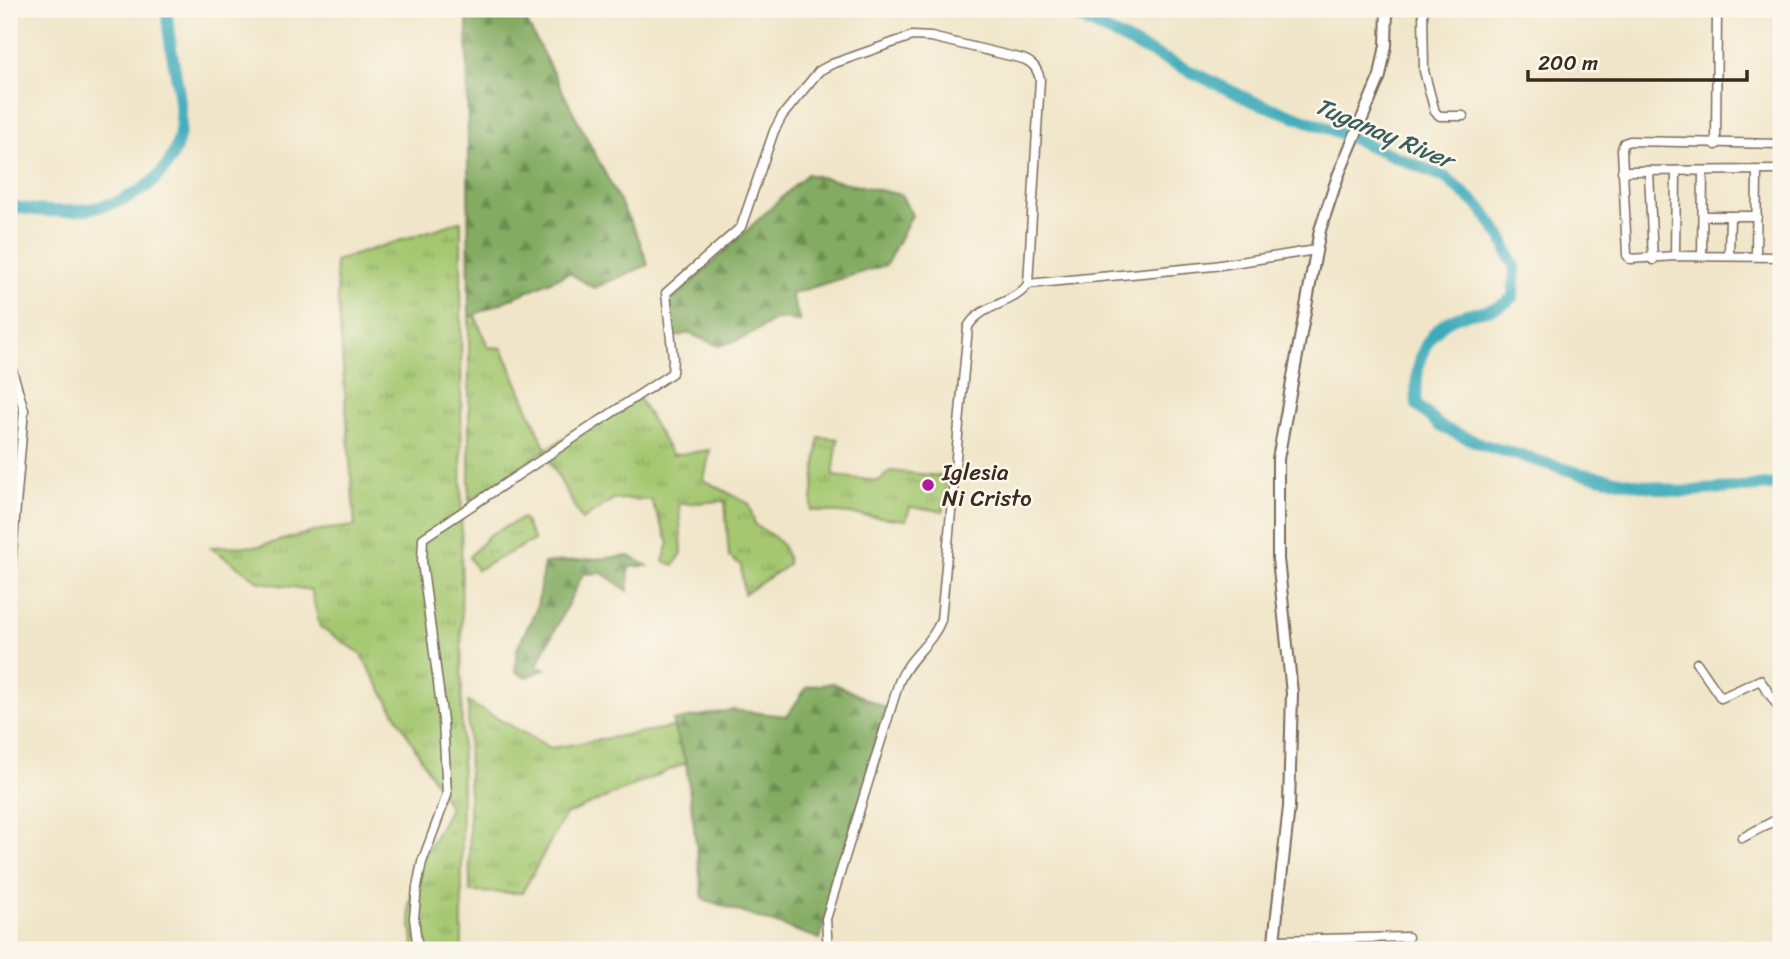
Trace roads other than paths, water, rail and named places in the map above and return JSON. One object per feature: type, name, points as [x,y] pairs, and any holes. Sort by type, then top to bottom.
[{"type":"street","points":[[1387,9],[1384,61],[1369,107],[1332,193],[1316,250],[1283,425],[1276,490],[1278,559],[1293,693],[1289,807],[1273,945],[1408,937]]},
{"type":"street","points":[[1423,9],[1424,71],[1435,112],[1440,116],[1463,116]]},
{"type":"street","points":[[1716,145],[1717,9]]},
{"type":"street","points":[[418,950],[414,918],[417,887],[422,862],[447,795],[443,721],[421,541],[431,530],[671,373],[673,349],[665,312],[666,293],[741,227],[774,131],[782,116],[819,71],[912,36],[931,37],[1031,62],[1040,79],[1028,284],[1021,293],[982,313],[968,327],[941,620],[933,635],[912,657],[899,682],[826,919],[828,950]]},
{"type":"street","points":[[1781,144],[1627,142],[1622,149],[1627,256],[1633,260],[1675,256],[1781,257]]},
{"type":"street","points":[[1756,256],[1757,170]]},
{"type":"street","points":[[1622,171],[1781,170]]},
{"type":"street","points":[[1649,171],[1653,260]]},
{"type":"street","points":[[1675,256],[1676,171]]},
{"type":"street","points":[[1702,256],[1703,171]]},
{"type":"street","points":[[1703,216],[1757,216]]},
{"type":"street","points":[[1729,256],[1730,216]]},
{"type":"street","points":[[1028,284],[1214,266],[1316,250]]},
{"type":"street","points":[[9,360],[24,410],[9,590]]},
{"type":"street","points":[[1697,663],[1721,698],[1760,680],[1781,710]]},
{"type":"street","points":[[1742,838],[1781,819]]},
{"type":"waterway","name":"Tuganay River","points":[[9,205],[35,210],[91,208],[118,201],[142,189],[162,172],[175,149],[181,121],[167,9]]},
{"type":"waterway","name":"Tuganay River","points":[[1061,9],[1252,101],[1330,129],[1446,178],[1481,208],[1502,238],[1515,269],[1513,297],[1499,306],[1465,314],[1445,323],[1428,342],[1419,366],[1417,405],[1441,427],[1484,445],[1582,474],[1680,492],[1781,484]]},
{"type":"place","name":"Iglesia Ni Cristo","points":[[928,485]]}]
